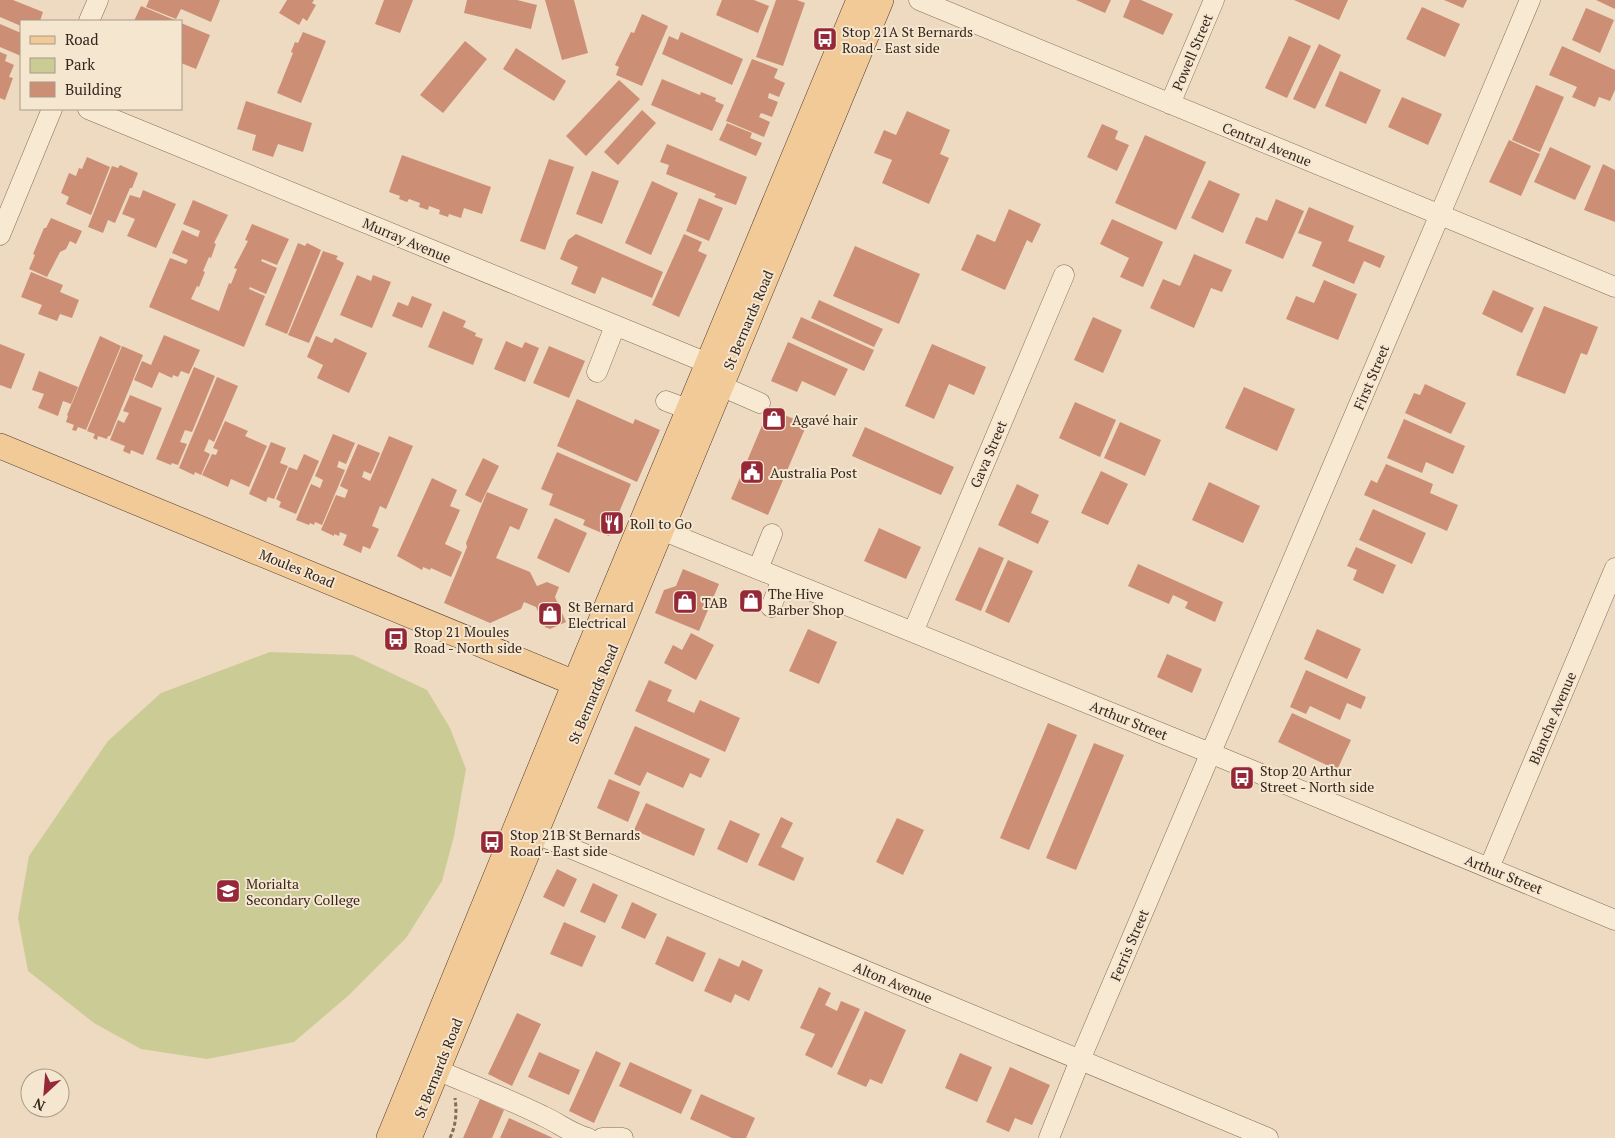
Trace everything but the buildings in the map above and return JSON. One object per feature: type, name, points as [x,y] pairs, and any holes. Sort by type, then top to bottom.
[{"type":"main road","name":"St Bernards Road","points":[[652,526],[690,410],[719,374],[859,0]]},
{"type":"main road","name":"St Bernards Road","points":[[409,1138],[437,1070],[526,830],[584,687],[881,0]]},
{"type":"main road","name":"Moules Road","points":[[0,446],[584,687]]},
{"type":"main road","name":"St Bernards Road","points":[[389,1138],[526,830]]},
{"type":"street","points":[[89,20],[98,0]]},
{"type":"street","name":"Central Avenue","points":[[919,0],[1615,288]]},
{"type":"street","name":"Powell Street","points":[[1170,104],[1214,0]]},
{"type":"street","name":"First Street","points":[[1210,753],[1530,0]]},
{"type":"street","points":[[0,235],[52,110]]},
{"type":"street","name":"Murray Avenue","points":[[90,110],[615,326],[719,374],[760,403]]},
{"type":"street","name":"Gava Street","points":[[913,632],[1064,275]]},
{"type":"street","points":[[597,372],[615,326]]},
{"type":"street","points":[[666,401],[690,410]]},
{"type":"street","name":"Arthur Street","points":[[652,526],[1615,920]]},
{"type":"street","points":[[758,569],[772,534]]},
{"type":"street","name":"Blanche Avenue","points":[[1489,868],[1615,568]]},
{"type":"street","points":[[771,607],[782,579]]},
{"type":"street","name":"Ferris Street","points":[[1049,1138],[1210,753]]},
{"type":"street","name":"Alton Avenue","points":[[526,830],[1268,1138]]},
{"type":"street","points":[[437,1070],[522,1106],[546,1117],[573,1133],[588,1138]]},
{"type":"street","points":[[602,1138],[623,1138]]},
{"type":"path","points":[[450,1138],[457,1109],[455,1096]]},
{"type":"green space","points":[[270,652],[353,655],[427,690],[450,728],[466,769],[454,836],[442,881],[406,938],[349,995],[294,1042],[207,1059],[141,1049],[94,1023],[28,971],[18,918],[29,856],[108,741],[161,693]]},
{"type":"place","name":"Stop 21A St Bernards Road - East side","points":[[825,39]]},
{"type":"place","name":"Agavé hair","points":[[774,419]]},
{"type":"place","name":"Australia Post","points":[[752,472]]},
{"type":"place","name":"Roll to Go","points":[[612,523]]},
{"type":"place","name":"The Hive Barber Shop","points":[[751,601]]},
{"type":"place","name":"TAB","points":[[685,602]]},
{"type":"place","name":"St Bernard Electrical","points":[[550,614]]},
{"type":"place","name":"Stop 21 Moules Road - North side","points":[[396,639]]},
{"type":"place","name":"Stop 20 Arthur Street - North side","points":[[1242,778]]},
{"type":"place","name":"Stop 21B St Bernards Road - East side","points":[[492,842]]},
{"type":"place","name":"Morialta Secondary College","points":[[228,891]]}]
